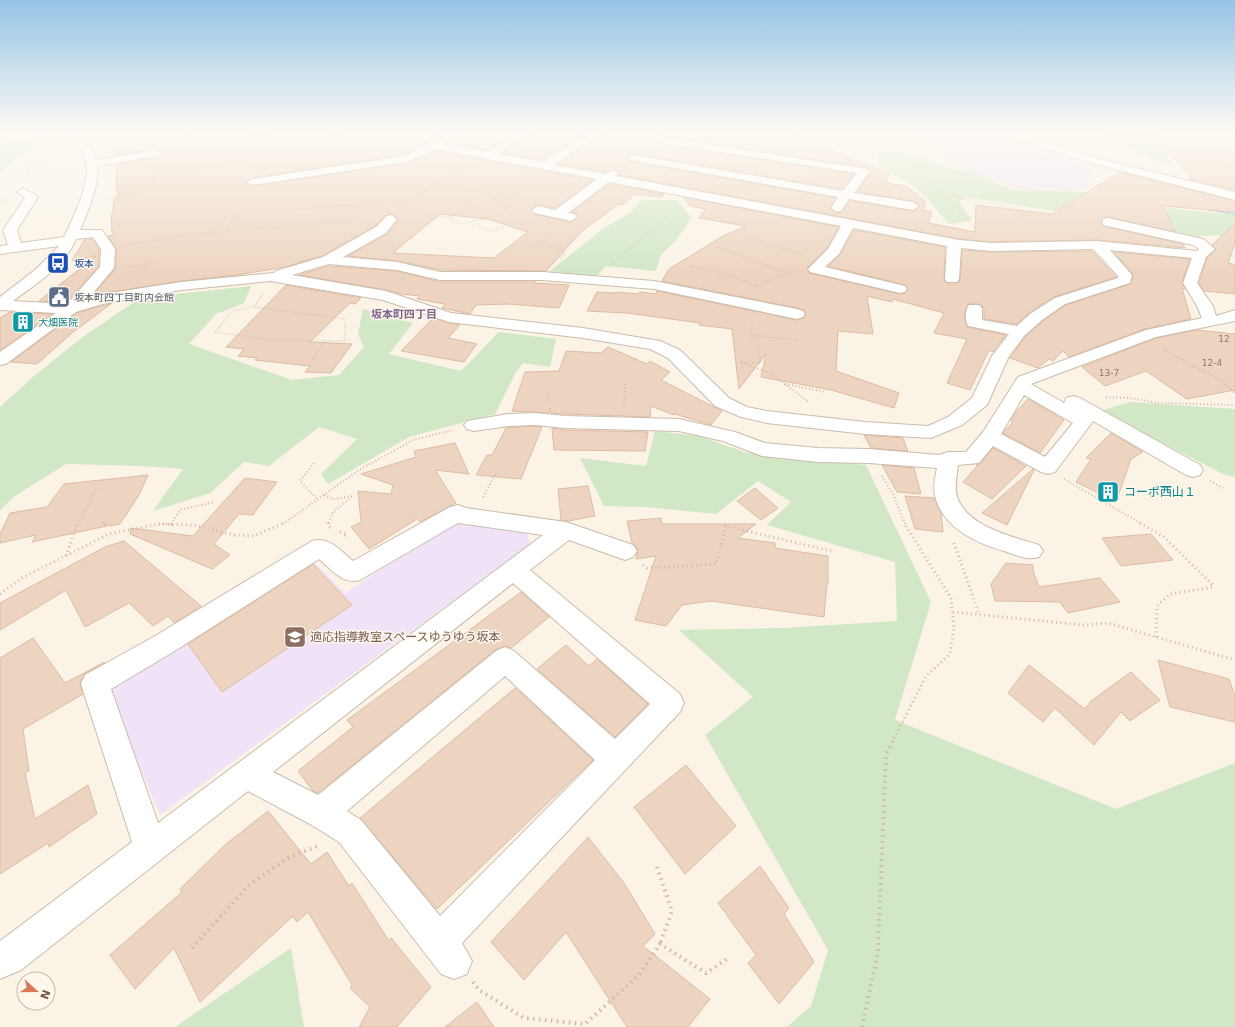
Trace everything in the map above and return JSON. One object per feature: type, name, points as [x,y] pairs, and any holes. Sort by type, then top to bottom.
[{"type":"street","points":[[0,304],[44,270],[62,251],[71,237],[90,180]]},
{"type":"street","points":[[252,182],[266,180]]},
{"type":"street","points":[[558,214],[604,180]]},
{"type":"street","points":[[270,277],[386,296],[449,317],[583,333],[654,344],[674,354],[722,402],[741,411],[767,417],[866,428],[931,432],[955,421],[980,402],[1001,356],[1020,331],[1060,301],[1125,280],[1125,275],[1093,245],[991,247],[954,243],[610,180]]},
{"type":"street","points":[[760,180],[913,206]]},
{"type":"street","points":[[829,220],[857,180]]},
{"type":"street","points":[[1172,180],[1233,195]]},
{"type":"street","points":[[16,247],[10,230],[32,197],[23,192]]},
{"type":"street","points":[[538,210],[572,217]]},
{"type":"street","points":[[0,304],[71,309],[104,298],[181,286],[270,277],[328,260],[381,230],[394,215]]},
{"type":"street","points":[[1108,222],[1198,242],[1208,249],[1200,255],[1190,282],[1205,306],[1210,320]]},
{"type":"street","points":[[848,224],[834,251],[815,269],[900,290]]},
{"type":"street","points":[[0,250],[97,233],[108,249],[107,268],[71,309],[0,360]]},
{"type":"street","points":[[988,237],[1200,255]]},
{"type":"street","points":[[952,279],[954,243]]},
{"type":"street","points":[[328,260],[397,266],[440,276],[543,276],[654,285],[754,307],[797,314]]},
{"type":"street","points":[[974,308],[974,323],[1020,331]]},
{"type":"street","points":[[474,425],[508,420],[535,419],[565,422],[679,425],[728,436],[762,448],[818,455],[869,456],[941,462],[948,459],[972,458],[990,436],[1026,381],[1152,333],[1204,323],[1210,320],[1228,318],[1235,315]]},
{"type":"street","points":[[996,367],[1026,381],[1193,470]]},
{"type":"street","points":[[990,436],[1048,467],[1084,422],[1026,381]]},
{"type":"street","points":[[948,459],[946,497],[957,516],[977,531],[998,542],[1031,551]]},
{"type":"street","points":[[150,848],[95,684],[164,644],[320,546],[352,573],[458,514],[566,530],[625,551]]},
{"type":"street","points":[[0,961],[8,957],[566,530]]},
{"type":"street","points":[[246,774],[321,813],[350,831],[446,952],[616,760],[670,703],[514,570]]},
{"type":"street","points":[[321,813],[505,659],[616,760]]},
{"type":"path","points":[[23,192],[27,180]]},
{"type":"path","points":[[83,202],[143,192],[153,180]]},
{"type":"path","points":[[459,187],[472,180]]},
{"type":"path","points":[[931,180],[933,185],[966,200]]},
{"type":"path","points":[[995,180],[1015,188]]},
{"type":"path","points":[[933,182],[975,183],[1015,188],[1057,190],[1083,188],[1094,184],[1095,180]]},
{"type":"path","points":[[409,183],[441,181]]},
{"type":"path","points":[[394,215],[409,201],[441,181]]},
{"type":"path","points":[[108,249],[181,235],[394,215],[451,218],[462,224],[478,222],[502,214],[508,207],[501,201],[480,190],[459,187],[432,186]]},
{"type":"path","points":[[492,196],[505,192]]},
{"type":"path","points":[[501,201],[520,195]]},
{"type":"path","points":[[988,237],[977,231],[947,195],[966,200],[1016,208],[1025,220]]},
{"type":"path","points":[[394,202],[409,201]]},
{"type":"path","points":[[227,230],[238,213],[386,203]]},
{"type":"path","points":[[451,218],[471,204],[475,204]]},
{"type":"path","points":[[597,280],[628,247],[644,238],[666,219],[665,212]]},
{"type":"path","points":[[478,222],[481,228],[491,231],[505,227]]},
{"type":"path","points":[[749,237],[810,257]]},
{"type":"path","points":[[550,239],[534,243],[558,249]]},
{"type":"path","points":[[717,247],[789,273]]},
{"type":"path","points":[[815,406],[770,373],[740,362],[761,363],[759,349],[751,335],[754,307],[741,301],[754,288],[794,271],[810,257],[834,251]]},
{"type":"path","points":[[690,266],[715,271],[758,286]]},
{"type":"path","points":[[254,307],[275,311],[316,314],[345,319],[345,341],[325,340],[271,340],[215,332],[233,311],[254,307]]},
{"type":"path","points":[[751,335],[798,340]]},
{"type":"path","points":[[1141,337],[1221,380],[1235,393]]},
{"type":"path","points":[[313,359],[325,340]]},
{"type":"path","points":[[783,383],[826,392]]},
{"type":"path","points":[[1102,397],[1130,398],[1158,403],[1235,405]]},
{"type":"path","points":[[0,594],[22,578],[109,534],[160,524],[171,524],[194,525],[235,535],[254,536],[284,524],[359,470],[413,440],[474,425]]},
{"type":"path","points":[[862,1027],[878,951],[886,754],[926,676],[950,654],[954,628],[951,598],[906,528],[893,494],[869,456]]},
{"type":"path","points":[[314,463],[300,481],[317,499]]},
{"type":"path","points":[[1048,467],[1072,484],[1164,537],[1214,586],[1170,594],[1157,606],[1156,637]]},
{"type":"path","points":[[66,556],[80,518],[97,488]]},
{"type":"path","points":[[323,495],[334,499],[353,496],[332,512]]},
{"type":"path","points":[[171,524],[180,510],[214,502]]},
{"type":"path","points":[[625,551],[646,568],[716,564],[726,526],[831,551]]},
{"type":"path","points":[[953,539],[979,614]]},
{"type":"path","points":[[953,612],[1083,625],[1108,623],[1235,660]]},
{"type":"path","points":[[192,948],[249,885],[286,859],[326,843],[321,813]]},
{"type":"path","points":[[446,952],[480,990],[524,1018],[585,1024],[639,975],[660,944],[672,911],[657,867]]},
{"type":"path","points":[[660,944],[706,973],[730,957]]},
{"type":"shaded area","points":[[997,180],[1088,180],[1088,185],[1070,189],[1014,188]]},
{"type":"shaded area","name":"適応指導教室スペースゆうゆう坂本","points":[[458,519],[527,532],[530,544],[160,815],[107,690],[313,561],[345,593]]},
{"type":"green space","points":[[903,180],[989,180],[1009,189],[1095,192],[1147,206],[1235,215],[1235,238],[1221,235],[1188,237],[1122,220],[1079,215],[966,197],[959,202],[972,220],[949,224],[922,193]]},
{"type":"green space","points":[[641,200],[677,200],[691,218],[677,239],[661,255],[656,271],[606,266],[596,277],[550,271],[604,228],[630,213]]},
{"type":"green space","points":[[251,286],[244,303],[216,314],[189,344],[292,380],[339,375],[364,347],[358,334],[363,309],[413,323],[389,354],[461,371],[499,332],[556,339],[550,367],[523,363],[516,372],[495,414],[409,437],[328,484],[321,474],[357,439],[319,427],[269,466],[244,462],[210,493],[153,511],[183,469],[143,466],[66,464],[15,496],[0,510],[0,407],[34,376],[84,336],[140,298]]},
{"type":"green space","points":[[1130,402],[1235,409],[1235,477],[1223,474],[1100,411]]},
{"type":"green space","points":[[655,431],[699,436],[744,452],[866,465],[931,602],[895,720],[1116,809],[1235,763],[1235,1027],[787,1027],[811,1006],[828,950],[705,735],[753,697],[679,630],[784,628],[897,621],[895,562],[767,525],[791,502],[758,481],[716,514],[646,507],[604,506],[580,458],[646,466]]},
{"type":"green space","points":[[291,948],[304,1027],[175,1027]]},
{"type":"building","points":[[116,180],[249,180],[245,183],[252,186],[293,180],[593,180],[555,208],[538,205],[531,210],[534,214],[571,222],[578,217],[576,213],[572,212],[609,184],[664,194],[661,197],[635,194],[622,205],[619,204],[583,230],[546,271],[440,270],[397,261],[348,256],[387,234],[398,219],[391,214],[386,215],[375,226],[322,256],[285,267],[237,275],[181,281],[92,296],[116,268],[116,249],[108,236],[115,235],[112,232],[111,217],[114,199],[118,199]],"holes":[[[440,214],[488,219],[528,232],[494,258],[393,253]]]},
{"type":"building","points":[[645,180],[735,180],[836,198],[830,208],[837,213],[842,212],[850,201],[913,211],[920,206],[913,201],[857,192],[865,180],[887,180],[886,183],[906,186],[926,202],[923,210],[932,212],[928,223],[975,232],[976,205],[1052,214],[1107,180],[1151,180],[1235,201],[1235,212],[1163,206],[1176,232],[1108,217],[1102,219],[1101,222],[1103,226],[1183,244],[1185,248],[1097,240],[991,242],[959,239]]},
{"type":"building","points":[[788,180],[849,180],[842,189]]},
{"type":"building","points":[[1192,180],[1235,180],[1235,190]]},
{"type":"building","points":[[683,197],[839,227],[827,248],[807,268],[809,273],[900,294],[905,293],[908,290],[905,285],[828,266],[840,255],[854,230],[945,247],[944,279],[947,284],[957,284],[960,280],[962,250],[991,252],[1092,251],[1116,277],[1054,297],[1029,313],[1017,324],[984,319],[984,308],[980,304],[968,304],[964,315],[967,327],[1006,335],[993,352],[989,350],[970,390],[947,383],[967,339],[934,333],[944,313],[893,299],[892,302],[867,296],[873,334],[838,331],[836,371],[899,393],[894,408],[831,390],[761,377],[766,354],[739,389],[732,329],[627,313],[587,311],[597,292],[639,294],[640,292],[656,294],[657,291],[797,320],[804,318],[806,315],[804,310],[797,308],[662,281],[669,269],[723,236],[746,226],[699,218],[706,209],[690,206]]},
{"type":"building","points":[[1235,223],[1235,243],[1228,263],[1235,265],[1235,294],[1204,291],[1199,283],[1207,258],[1216,249],[1212,245]]},
{"type":"building","points":[[85,239],[92,239],[99,249],[99,266],[66,302],[39,301],[96,256],[72,261]]},
{"type":"building","points":[[1114,252],[1190,259],[1182,282],[1185,289],[1182,288],[1191,319],[1145,329],[1069,357],[1063,351],[1053,361],[1049,359],[1038,368],[1010,358],[1025,337],[1043,321],[1066,305],[1130,284],[1133,274]]},
{"type":"building","points":[[329,266],[397,271],[440,282],[536,282],[535,283],[569,285],[559,308],[507,304],[476,305],[470,314],[442,308],[445,304],[417,299],[420,296],[401,294],[299,275]]},
{"type":"building","points":[[286,285],[361,298],[355,304],[350,303],[310,342],[352,344],[331,373],[305,372],[310,366],[255,360],[257,358],[238,356],[244,349],[226,347]]},
{"type":"building","points":[[112,303],[72,333],[37,364],[11,362],[77,313]]},
{"type":"building","name":"大畑医院","points":[[10,312],[52,314],[0,350],[0,318]]},
{"type":"building","points":[[433,318],[460,325],[448,338],[477,344],[464,362],[401,351]]},
{"type":"building","points":[[1196,330],[1235,334],[1235,390],[1187,399],[1146,371],[1105,386],[1082,367],[1156,338]]},
{"type":"building","points":[[608,347],[647,364],[650,361],[670,372],[661,380],[722,411],[711,425],[675,414],[674,415],[651,406],[650,417],[550,413],[550,408],[548,413],[512,411],[525,372],[559,371],[566,351],[601,353]]},
{"type":"building","points":[[1028,399],[1064,420],[1040,453],[1003,433],[1013,422],[1011,421],[1016,412]]},
{"type":"building","points":[[542,427],[521,479],[476,475],[487,455],[492,455],[506,428]]},
{"type":"building","points":[[552,428],[565,430],[648,432],[645,451],[554,450]]},
{"type":"building","points":[[1111,433],[1143,452],[1131,459],[1116,502],[1076,482],[1091,459],[1086,458]]},
{"type":"building","points":[[864,435],[903,438],[908,451],[871,448]]},
{"type":"building","points":[[455,443],[469,474],[435,470],[456,503],[420,522],[417,519],[369,549],[351,527],[361,522],[358,491],[391,494],[393,485],[361,474],[416,457],[414,451]]},
{"type":"building","points":[[993,448],[1026,466],[992,499],[963,482],[978,465],[976,465],[980,464]]},
{"type":"building","points":[[882,465],[914,468],[921,494],[897,492]]},
{"type":"building","points":[[1033,469],[1034,470],[1007,525],[982,513]]},
{"type":"building","points":[[148,475],[139,495],[120,524],[110,526],[102,522],[107,526],[32,542],[36,535],[0,543],[0,534],[10,513],[47,507],[64,484]]},
{"type":"building","points":[[245,478],[277,482],[253,515],[239,514],[214,544],[230,555],[212,569],[130,534],[131,528],[193,536]]},
{"type":"building","points":[[588,486],[595,516],[568,521],[561,520],[558,489]]},
{"type":"building","points":[[755,488],[778,508],[761,520],[737,501]]},
{"type":"building","points":[[905,496],[934,498],[941,513],[943,532],[915,529]]},
{"type":"building","points":[[661,518],[662,524],[756,524],[738,538],[775,543],[775,548],[828,556],[828,584],[824,617],[711,601],[682,605],[666,626],[635,620],[656,556],[636,559],[638,550],[632,543],[627,521]]},
{"type":"building","points":[[1151,534],[1173,560],[1121,566],[1102,538]]},
{"type":"building","points":[[124,541],[201,606],[174,623],[168,616],[153,626],[129,603],[85,627],[66,590],[0,630],[0,603],[105,547]]},
{"type":"building","points":[[1006,563],[1033,565],[1033,571],[1039,587],[1100,578],[1120,602],[1068,613],[1060,602],[995,601],[991,584]]},
{"type":"building","points":[[313,564],[352,605],[222,692],[188,644]]},
{"type":"building","points":[[521,592],[549,617],[511,648],[504,646],[495,650],[318,793],[313,791],[298,771],[353,727],[347,720]]},
{"type":"building","points":[[33,638],[65,683],[105,662],[84,674],[80,684],[83,694],[23,729],[29,771],[25,773],[35,819],[88,785],[97,814],[49,847],[48,843],[0,874],[0,658]]},
{"type":"building","points":[[566,645],[589,666],[597,659],[648,704],[615,737],[537,669]]},
{"type":"building","points":[[1158,660],[1229,679],[1235,696],[1235,722],[1170,707]]},
{"type":"building","points":[[1029,665],[1085,709],[1091,701],[1131,672],[1160,700],[1130,721],[1121,712],[1094,745],[1055,708],[1043,722],[1008,693]]},
{"type":"building","points":[[515,688],[593,760],[437,909],[360,818]]},
{"type":"building","points":[[686,765],[736,826],[685,874],[634,807]]},
{"type":"building","points":[[268,811],[311,864],[327,852],[349,886],[352,883],[389,941],[391,938],[431,987],[397,1027],[359,1027],[370,1007],[350,988],[352,985],[308,912],[297,922],[293,916],[200,1002],[174,948],[135,989],[110,955],[182,892],[180,889],[226,844]]},
{"type":"building","points":[[588,837],[624,883],[655,934],[643,946],[710,999],[688,1027],[627,1027],[566,932],[524,980],[491,942]]},
{"type":"building","points":[[760,866],[789,908],[784,914],[814,962],[779,1004],[748,963],[756,955],[718,903]]},
{"type":"building","points":[[477,1002],[494,1027],[445,1027]]},
{"type":"waterway","points":[[1199,208],[1235,214]]},
{"type":"place","name":"坂本","points":[[58,263]]},
{"type":"place","name":"坂本町四丁目町内会館","points":[[59,297]]},
{"type":"place","name":"大畑医院","points":[[23,322]]},
{"type":"place","name":"コーポ西山１","points":[[1108,492]]},
{"type":"place","name":"適応指導教室スペースゆうゆう坂本","points":[[295,637]]},
{"type":"district","name":"坂本町四丁目","points":[[404,314]]}]
